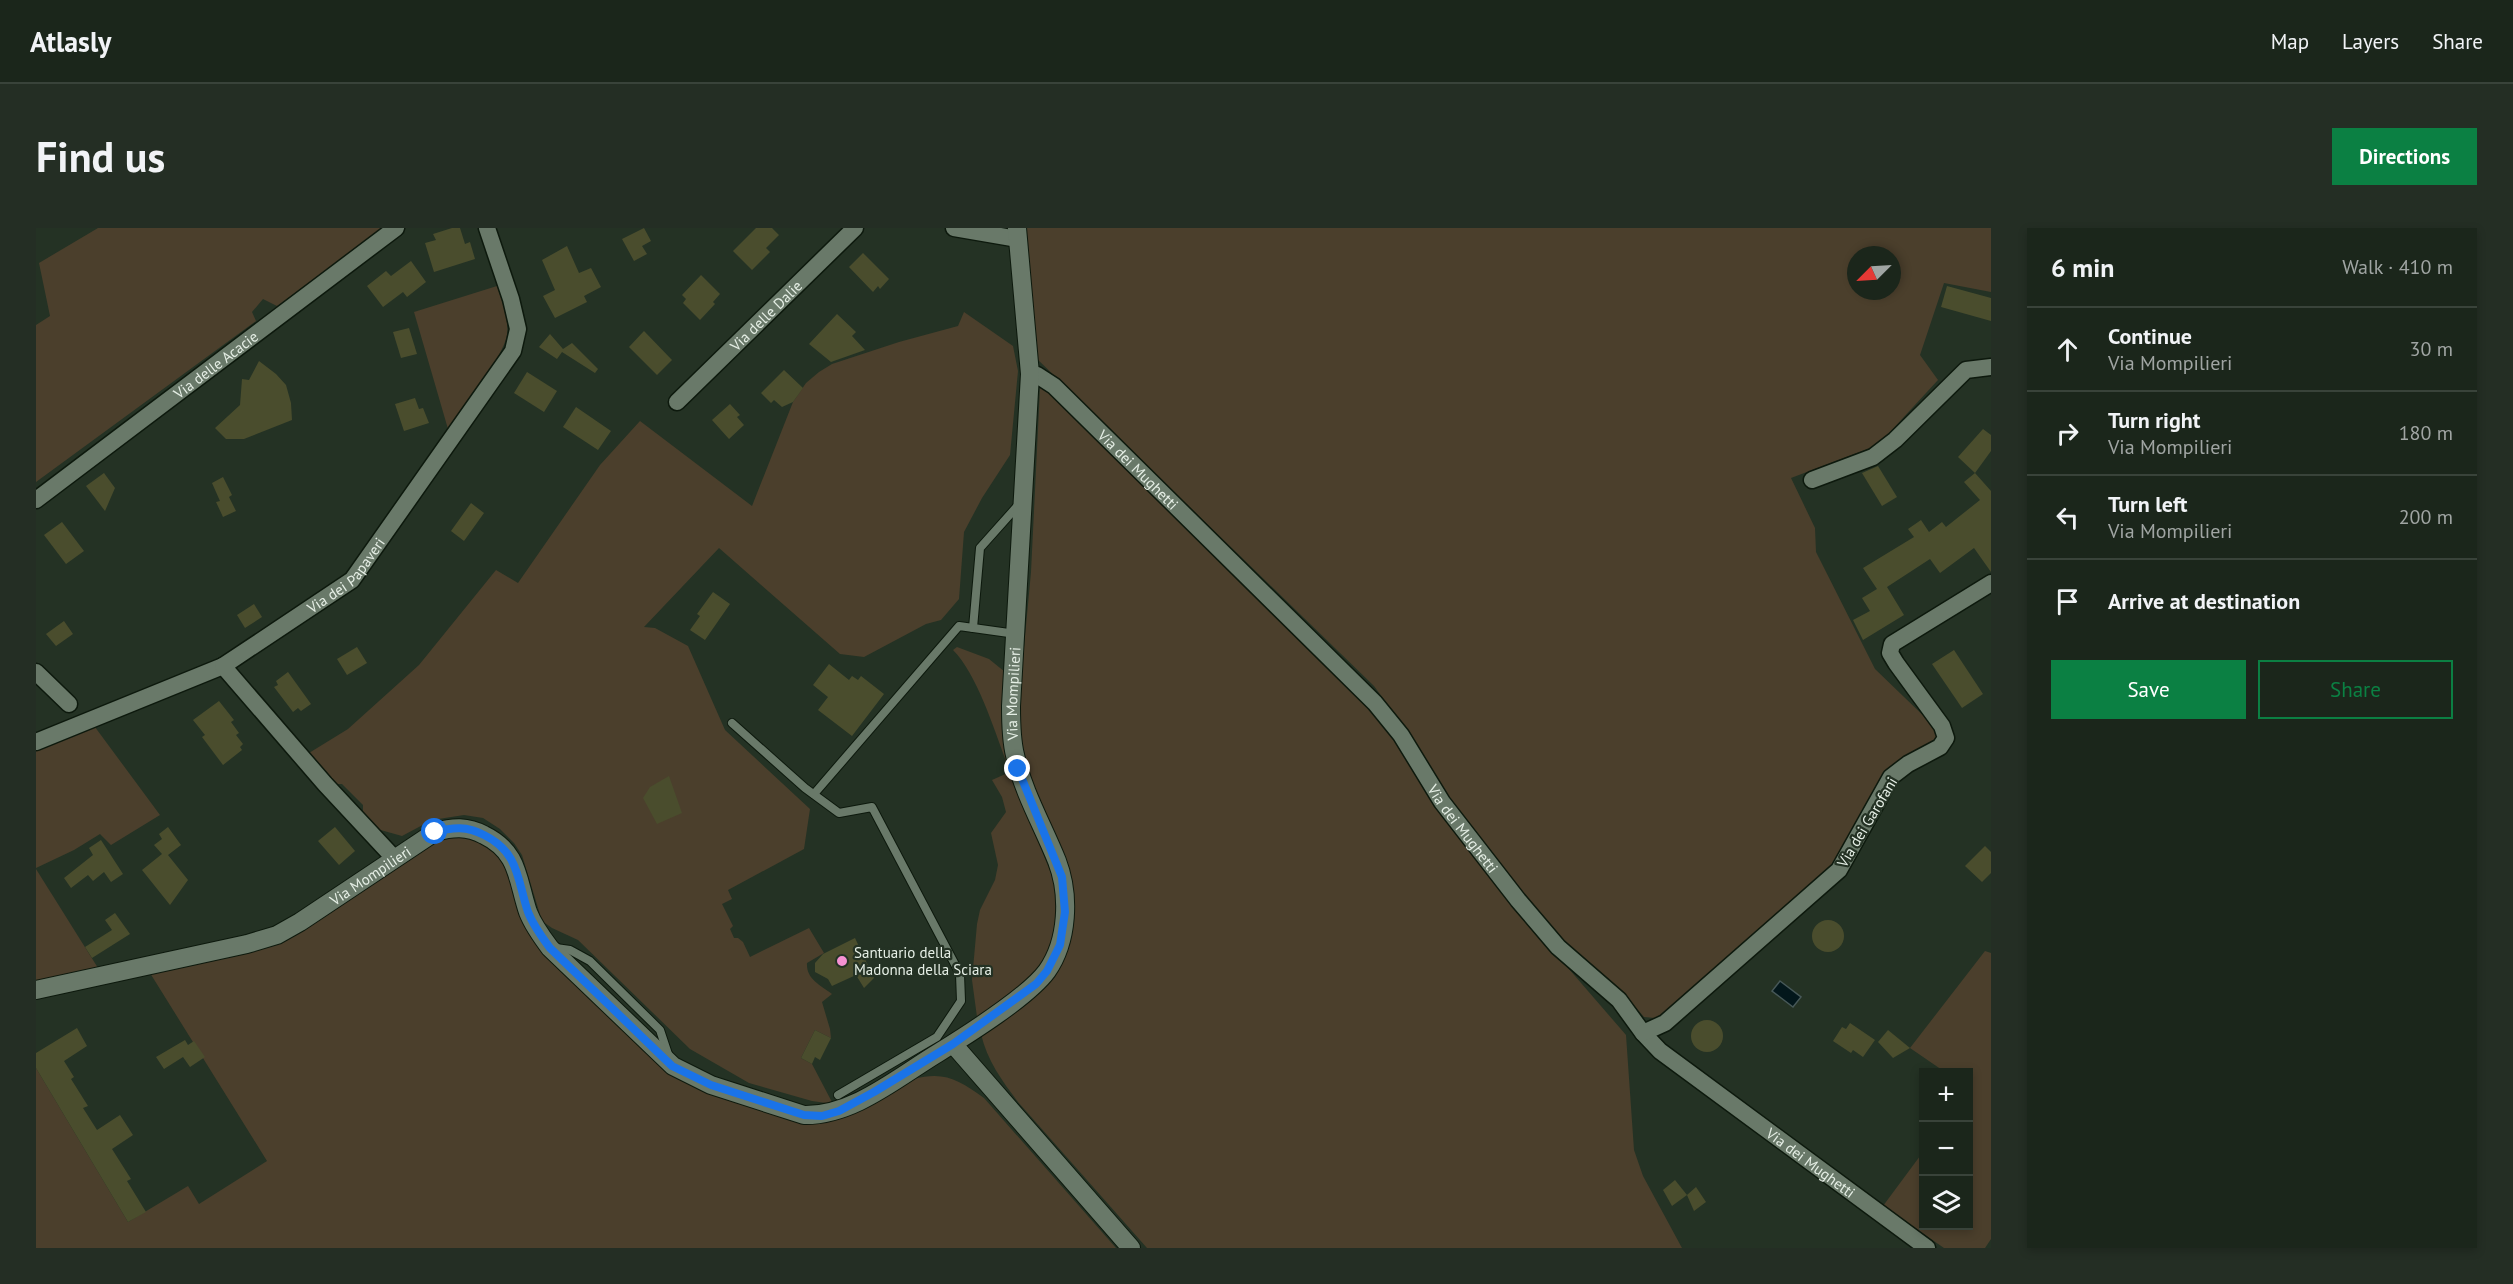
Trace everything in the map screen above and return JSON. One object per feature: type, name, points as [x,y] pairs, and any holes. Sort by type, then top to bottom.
[{"type":"street","name":"Via delle Acacie","points":[[36,500],[396,228]]},
{"type":"street","name":"Via dei Papaveri","points":[[36,742],[223,666],[352,580],[513,351],[518,329],[511,299],[487,228]]},
{"type":"street","name":"Via delle Dalie","points":[[677,402],[855,228]]},
{"type":"street","points":[[954,228],[1017,233]]},
{"type":"street","name":"Via Mompilieri","points":[[36,990],[247,944],[277,934],[300,922],[435,832],[454,826],[477,831],[508,851],[537,931],[550,948],[672,1066],[711,1085],[804,1115],[822,1116],[839,1111],[874,1092],[953,1044],[1036,984],[1055,958],[1063,929],[1064,894],[1062,877],[1018,769],[1011,735],[1030,374],[1017,233]]},
{"type":"street","points":[[1812,480],[1873,457],[1895,440],[1966,370],[1991,368]]},
{"type":"street","name":"Via dei Mughetti","points":[[1030,374],[1037,375],[1054,386],[1375,703],[1401,735],[1442,802],[1518,900],[1558,947],[1619,1000],[1643,1033],[1660,1051],[1927,1248]]},
{"type":"street","name":"Via dei Garofani","points":[[1643,1033],[1665,1023],[1839,870],[1891,777],[1908,764],[1940,747],[1946,738],[1942,726],[1896,663],[1890,652],[1892,644],[1991,582]]},
{"type":"street","points":[[223,666],[325,784],[393,858]]},
{"type":"street","points":[[36,672],[69,704]]},
{"type":"street","points":[[953,1044],[1131,1248]]},
{"type":"lane","points":[[973,628],[980,548],[1023,500]]},
{"type":"lane","points":[[814,794],[958,626],[1016,634]]},
{"type":"lane","points":[[732,723],[839,813],[872,807],[960,974],[961,1001],[938,1037],[838,1095]]},
{"type":"shaded area","points":[[98,228],[383,228],[277,306],[263,299],[252,312],[256,321],[36,482],[36,325],[50,316],[39,263]]},
{"type":"shaded area","points":[[1023,228],[1991,228],[1991,292],[1944,283],[1920,355],[1938,380],[1878,445],[1791,478],[1815,528],[1816,552],[1875,669],[1931,723],[1937,735],[1934,743],[1900,759],[1886,775],[1834,865],[1666,1014],[1655,1018],[1644,1017],[1619,988],[1566,944],[1455,810],[1408,732],[1374,686],[1033,355]]},
{"type":"shaded area","points":[[497,286],[507,323],[504,345],[491,369],[448,429],[414,312]]},
{"type":"shaded area","points":[[964,312],[1013,346],[1018,371],[1010,455],[982,498],[964,532],[959,599],[941,620],[926,624],[864,657],[840,654],[719,548],[644,627],[655,628],[688,646],[725,730],[810,809],[804,849],[728,890],[732,899],[722,904],[733,926],[730,929],[734,938],[743,942],[750,957],[809,928],[824,953],[807,963],[807,969],[815,981],[832,994],[822,1002],[831,1038],[815,1030],[801,1058],[812,1064],[833,1104],[812,1101],[749,1083],[690,1049],[578,940],[542,921],[522,855],[500,829],[483,818],[464,815],[432,820],[402,836],[377,829],[363,813],[363,805],[342,784],[333,784],[309,753],[348,729],[419,665],[496,570],[518,583],[600,465],[640,421],[752,506],[793,402],[806,383],[832,364],[958,326]]},
{"type":"shaded area","points":[[1040,388],[1051,392],[1371,710],[1400,743],[1556,954],[1626,1035],[1634,1150],[1643,1176],[1682,1248],[1147,1248],[1012,1094],[991,1061],[981,1034],[1071,937],[1022,757],[1019,701],[1031,572]]},
{"type":"shaded area","points":[[957,647],[989,659],[1005,672],[1006,761],[977,687],[962,660],[953,650]]},
{"type":"shaded area","points":[[92,723],[160,815],[111,845],[100,834],[74,850],[36,868],[36,747]]},
{"type":"shaded area","points":[[1010,772],[1052,876],[1056,892],[1056,924],[1047,954],[1029,981],[977,1017],[972,980],[977,924],[980,910],[995,880],[998,865],[991,833],[1006,812],[1002,797],[992,780]]},
{"type":"shaded area","points":[[456,836],[484,843],[504,861],[525,922],[541,951],[650,1056],[674,1075],[793,1119],[913,1079],[934,1076],[959,1082],[984,1098],[1116,1248],[36,1248],[36,1068],[128,1222],[188,1186],[199,1204],[267,1161],[150,973],[232,954],[436,841]]},
{"type":"shaded area","points":[[36,869],[98,968],[36,982]]},
{"type":"shaded area","points":[[1985,951],[1991,953],[1991,1239],[1985,1248],[1944,1248],[1883,1206],[1919,1157],[1919,1230],[1973,1230],[1973,1068],[1939,1068],[1910,1048]]},
{"type":"shaded area","points":[[1780,981],[1801,997],[1793,1007],[1772,991]]},
{"type":"building","points":[[460,228],[465,244],[470,242],[475,259],[434,272],[425,243],[436,240],[433,234]]},
{"type":"building","points":[[644,228],[651,241],[642,246],[647,254],[634,261],[622,239]]},
{"type":"building","points":[[756,228],[772,228],[779,235],[766,248],[770,252],[752,270],[733,251]]},
{"type":"building","points":[[567,246],[579,273],[591,268],[601,287],[584,296],[587,302],[555,318],[543,296],[555,290],[542,260]]},
{"type":"building","points":[[863,253],[889,279],[880,289],[878,286],[873,292],[849,267]]},
{"type":"building","points":[[411,261],[426,282],[407,297],[403,292],[383,307],[367,286],[386,271],[391,276]]},
{"type":"building","points":[[701,275],[720,294],[713,302],[715,304],[700,320],[683,303],[686,299],[682,295]]},
{"type":"building","points":[[1947,286],[1991,298],[1991,321],[1941,307]]},
{"type":"building","points":[[837,314],[856,332],[852,336],[865,350],[831,362],[809,344]]},
{"type":"building","points":[[409,328],[417,354],[401,358],[393,332]]},
{"type":"building","points":[[644,331],[672,360],[657,375],[629,347]]},
{"type":"building","points":[[550,334],[563,349],[572,343],[598,369],[595,373],[562,352],[557,359],[539,347]]},
{"type":"building","points":[[259,361],[286,385],[291,403],[292,420],[244,439],[226,439],[215,428],[240,405],[242,379],[249,380]]},
{"type":"building","points":[[784,370],[803,388],[793,402],[782,407],[774,400],[771,403],[761,393]]},
{"type":"building","points":[[527,372],[557,391],[544,412],[514,393]]},
{"type":"building","points":[[415,398],[419,409],[423,408],[429,423],[404,431],[395,404]]},
{"type":"building","points":[[730,404],[740,415],[737,417],[744,425],[729,439],[712,420]]},
{"type":"building","points":[[576,407],[611,431],[598,450],[563,427]]},
{"type":"building","points":[[1983,429],[1991,435],[1991,451],[1975,473],[1958,457]]},
{"type":"building","points":[[1878,466],[1897,497],[1882,506],[1862,473]]},
{"type":"building","points":[[104,473],[115,488],[105,511],[86,486]]},
{"type":"building","points":[[1975,473],[1991,491],[1991,572],[1974,548],[1940,573],[1930,559],[1887,587],[1904,615],[1863,640],[1853,620],[1870,611],[1862,598],[1877,589],[1863,568],[1914,537],[1908,529],[1921,520],[1929,532],[1942,522],[1946,527],[1980,500],[1964,482]]},
{"type":"building","points":[[223,477],[232,495],[229,497],[236,511],[223,517],[216,502],[220,501],[212,483]]},
{"type":"building","points":[[471,503],[484,513],[464,541],[451,531]]},
{"type":"building","points":[[62,522],[84,551],[66,564],[44,535]]},
{"type":"building","points":[[713,592],[730,604],[705,640],[690,630],[700,616],[697,614]]},
{"type":"building","points":[[254,604],[262,617],[245,628],[237,615]]},
{"type":"building","points":[[64,621],[73,634],[56,646],[46,634]]},
{"type":"building","points":[[357,647],[367,663],[347,675],[337,659]]},
{"type":"building","points":[[1954,650],[1983,694],[1962,708],[1932,664]]},
{"type":"building","points":[[829,664],[849,680],[852,676],[858,680],[861,676],[884,694],[852,736],[818,710],[828,697],[813,685]]},
{"type":"building","points":[[288,672],[311,704],[301,711],[298,708],[293,712],[274,687],[278,685],[276,681]]},
{"type":"building","points":[[219,701],[234,720],[231,722],[239,733],[236,735],[243,744],[240,747],[242,750],[223,765],[202,737],[205,735],[193,720]]},
{"type":"building","points":[[669,776],[682,813],[657,824],[643,798],[650,787]]},
{"type":"building","points":[[168,827],[181,845],[168,855],[188,880],[170,905],[142,870],[162,854],[154,845],[162,839],[159,834]]},
{"type":"building","points":[[335,827],[355,851],[339,865],[318,841]]},
{"type":"building","points":[[101,840],[123,874],[111,882],[104,872],[93,881],[88,875],[71,888],[64,878],[93,855],[89,848]]},
{"type":"building","points":[[1985,846],[1991,852],[1991,873],[1982,882],[1965,866]]},
{"type":"building","points":[[115,913],[130,934],[92,958],[85,947],[112,930],[105,920]]},
{"type":"building","points":[[1828,920],[1839,925],[1844,936],[1839,947],[1828,952],[1817,947],[1812,936],[1817,925]]},
{"type":"building","name":"Santuario della Madonna della Sciara","points":[[855,938],[874,978],[864,988],[856,975],[832,986],[828,979],[815,972],[815,963],[823,954]]},
{"type":"building","points":[[1707,1020],[1718,1025],[1723,1036],[1718,1047],[1707,1052],[1696,1047],[1691,1036],[1696,1025]]},
{"type":"building","points":[[1850,1023],[1875,1040],[1863,1057],[1853,1050],[1851,1053],[1833,1041],[1842,1027],[1846,1029]]},
{"type":"building","points":[[77,1028],[87,1046],[64,1061],[74,1077],[71,1079],[88,1106],[83,1108],[97,1130],[120,1115],[133,1135],[112,1149],[131,1179],[127,1181],[146,1212],[128,1222],[36,1068],[36,1053]]},
{"type":"building","points":[[815,1030],[831,1038],[820,1060],[815,1057],[812,1064],[801,1058]]},
{"type":"building","points":[[1888,1030],[1910,1048],[1893,1058],[1878,1042]]},
{"type":"building","points":[[185,1040],[188,1045],[194,1041],[205,1057],[190,1067],[183,1057],[164,1069],[156,1057]]},
{"type":"building","points":[[1675,1180],[1687,1195],[1672,1206],[1663,1190]]},
{"type":"building","points":[[1696,1187],[1706,1202],[1694,1211],[1687,1195]]},
{"type":"place","name":"Santuario della Madonna della Sciara","points":[[842,961]]},
{"type":"route","points":[[435,832],[454,826],[477,831],[508,851],[537,931],[550,948],[672,1066],[711,1085],[804,1115],[822,1116],[839,1111],[874,1092],[953,1044],[1036,984],[1055,958],[1060,945],[1065,912],[1062,877],[1018,769]]}]
